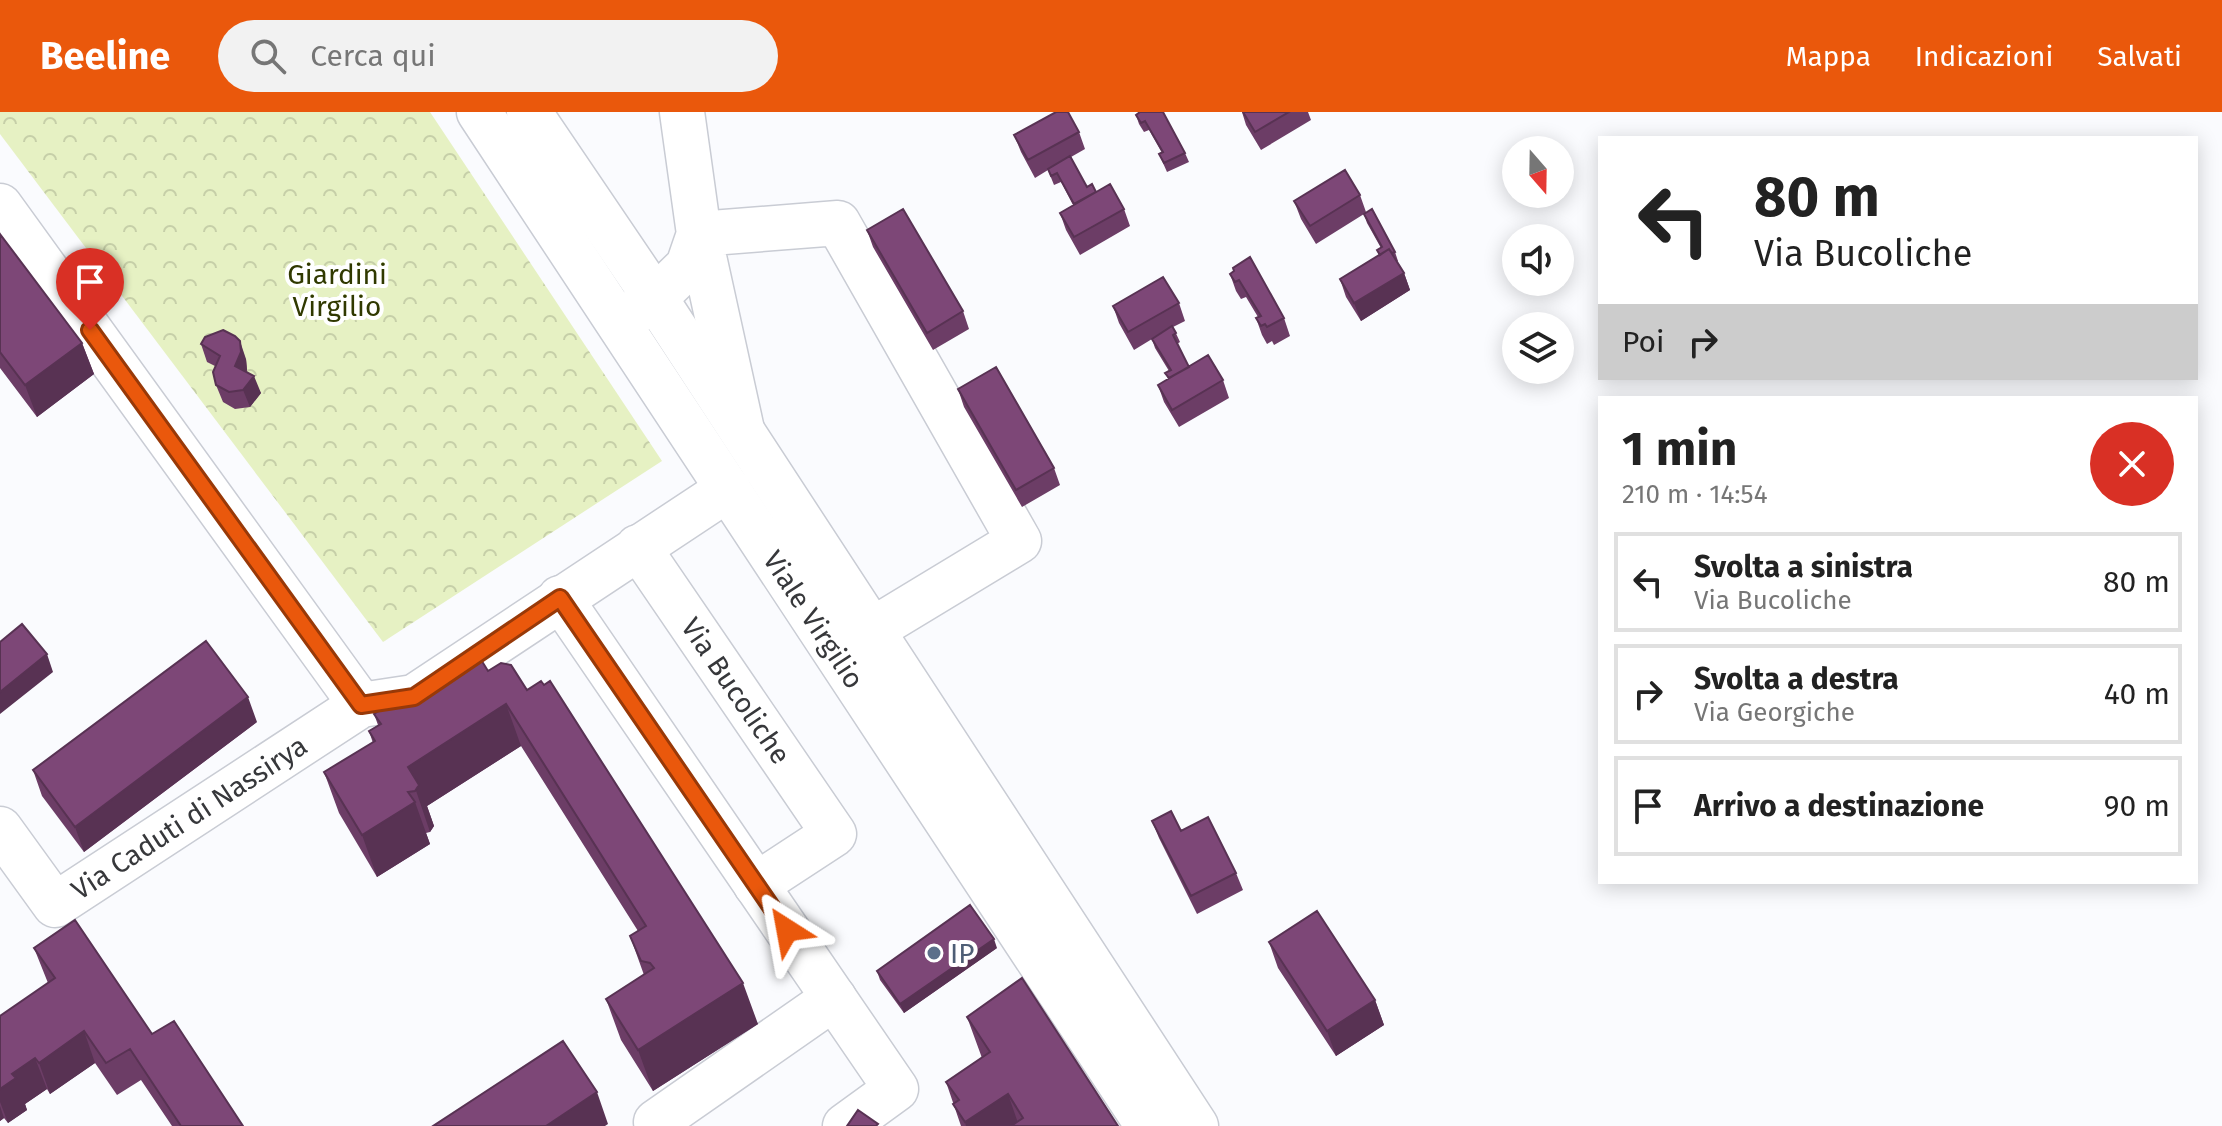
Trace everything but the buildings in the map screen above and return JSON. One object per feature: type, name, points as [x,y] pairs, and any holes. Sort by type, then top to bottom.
[{"type":"street","name":"Viale Virgilio","points":[[479,112],[1148,1126]]},
{"type":"street","name":"Viale Virgilio","points":[[529,112],[655,298],[1196,1126]]},
{"type":"street","points":[[682,112],[699,234],[743,433]]},
{"type":"street","points":[[0,206],[361,705],[414,697],[728,489]]},
{"type":"street","points":[[699,234],[838,223],[1019,541],[872,630]]},
{"type":"street","points":[[618,323],[655,298],[688,266],[699,234]]},
{"type":"street","name":"Via Bucoliche","points":[[638,547],[834,834],[756,885]]},
{"type":"street","points":[[560,598],[896,1089],[845,1126]]},
{"type":"street","name":"Via Caduti di Nassirya","points":[[0,829],[55,905],[361,705]]},
{"type":"street","points":[[659,1126],[656,1122],[834,998]]},
{"type":"green space","name":"Giardini Virgilio","points":[[0,112],[430,112],[662,461],[383,642],[0,134]]},
{"type":"place","name":"IP","points":[[934,953]]},
{"type":"route","points":[[90,330],[361,705],[414,697],[560,598],[787,930]]}]
